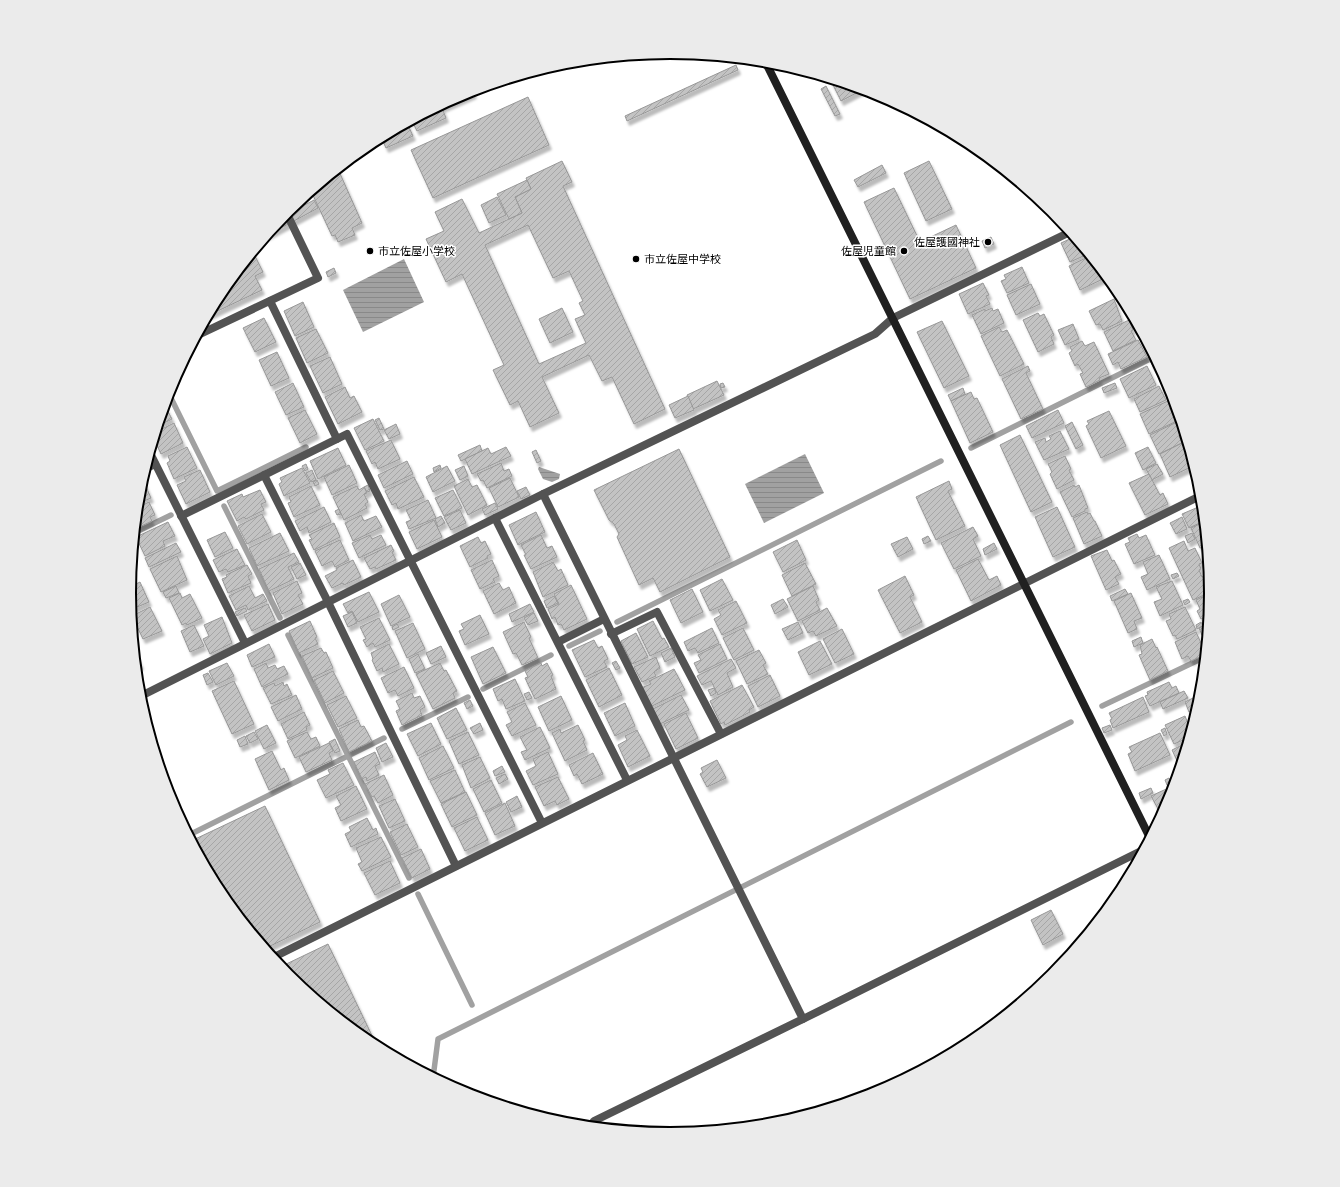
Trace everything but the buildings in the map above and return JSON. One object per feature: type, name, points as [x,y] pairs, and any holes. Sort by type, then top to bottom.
[{"type":"street","points":[[770,68],[1147,833]]},
{"type":"street","points":[[204,332],[318,278],[289,219]]},
{"type":"street","points":[[145,693],[543,494],[875,334],[893,318],[1065,234]]},
{"type":"street","points":[[270,301],[337,439]]},
{"type":"street","points":[[181,516],[348,434],[542,823]]},
{"type":"street","points":[[153,459],[245,643]]},
{"type":"street","points":[[264,475],[328,602],[456,866]]},
{"type":"street","points":[[543,494],[803,1019]]},
{"type":"street","points":[[277,955],[1196,498]]},
{"type":"street","points":[[495,518],[627,780]]},
{"type":"street","points":[[611,634],[657,612],[721,734]]},
{"type":"street","points":[[558,642],[604,619]]},
{"type":"street","points":[[594,1121],[1137,853]]},
{"type":"shaded area","points":[[404,259],[424,302],[363,332],[343,290]]},
{"type":"shaded area","points":[[805,454],[824,493],[764,523],[745,484]]},
{"type":"shaded area","points":[[539,467],[560,474],[559,479],[552,482],[543,479],[538,469]]},
{"type":"waterway","points":[[971,448],[1150,359]]},
{"type":"waterway","points":[[172,400],[217,491],[306,447]]},
{"type":"waterway","points":[[617,622],[941,461]]},
{"type":"waterway","points":[[224,506],[280,618]]},
{"type":"waterway","points":[[139,530],[171,515]]},
{"type":"waterway","points":[[569,646],[600,631]]},
{"type":"waterway","points":[[288,635],[409,878]]},
{"type":"waterway","points":[[483,689],[551,655]]},
{"type":"waterway","points":[[1102,706],[1200,659]]},
{"type":"waterway","points":[[402,729],[468,697]]},
{"type":"waterway","points":[[434,1073],[438,1039],[1071,722]]},
{"type":"waterway","points":[[193,833],[384,738]]},
{"type":"waterway","points":[[418,894],[472,1005]]},
{"type":"place","name":"佐屋護國神社","points":[[988,242]]},
{"type":"place","name":"市立佐屋小学校","points":[[370,251]]},
{"type":"place","name":"佐屋児童館","points":[[904,251]]},
{"type":"place","name":"市立佐屋中学校","points":[[636,259]]}]
